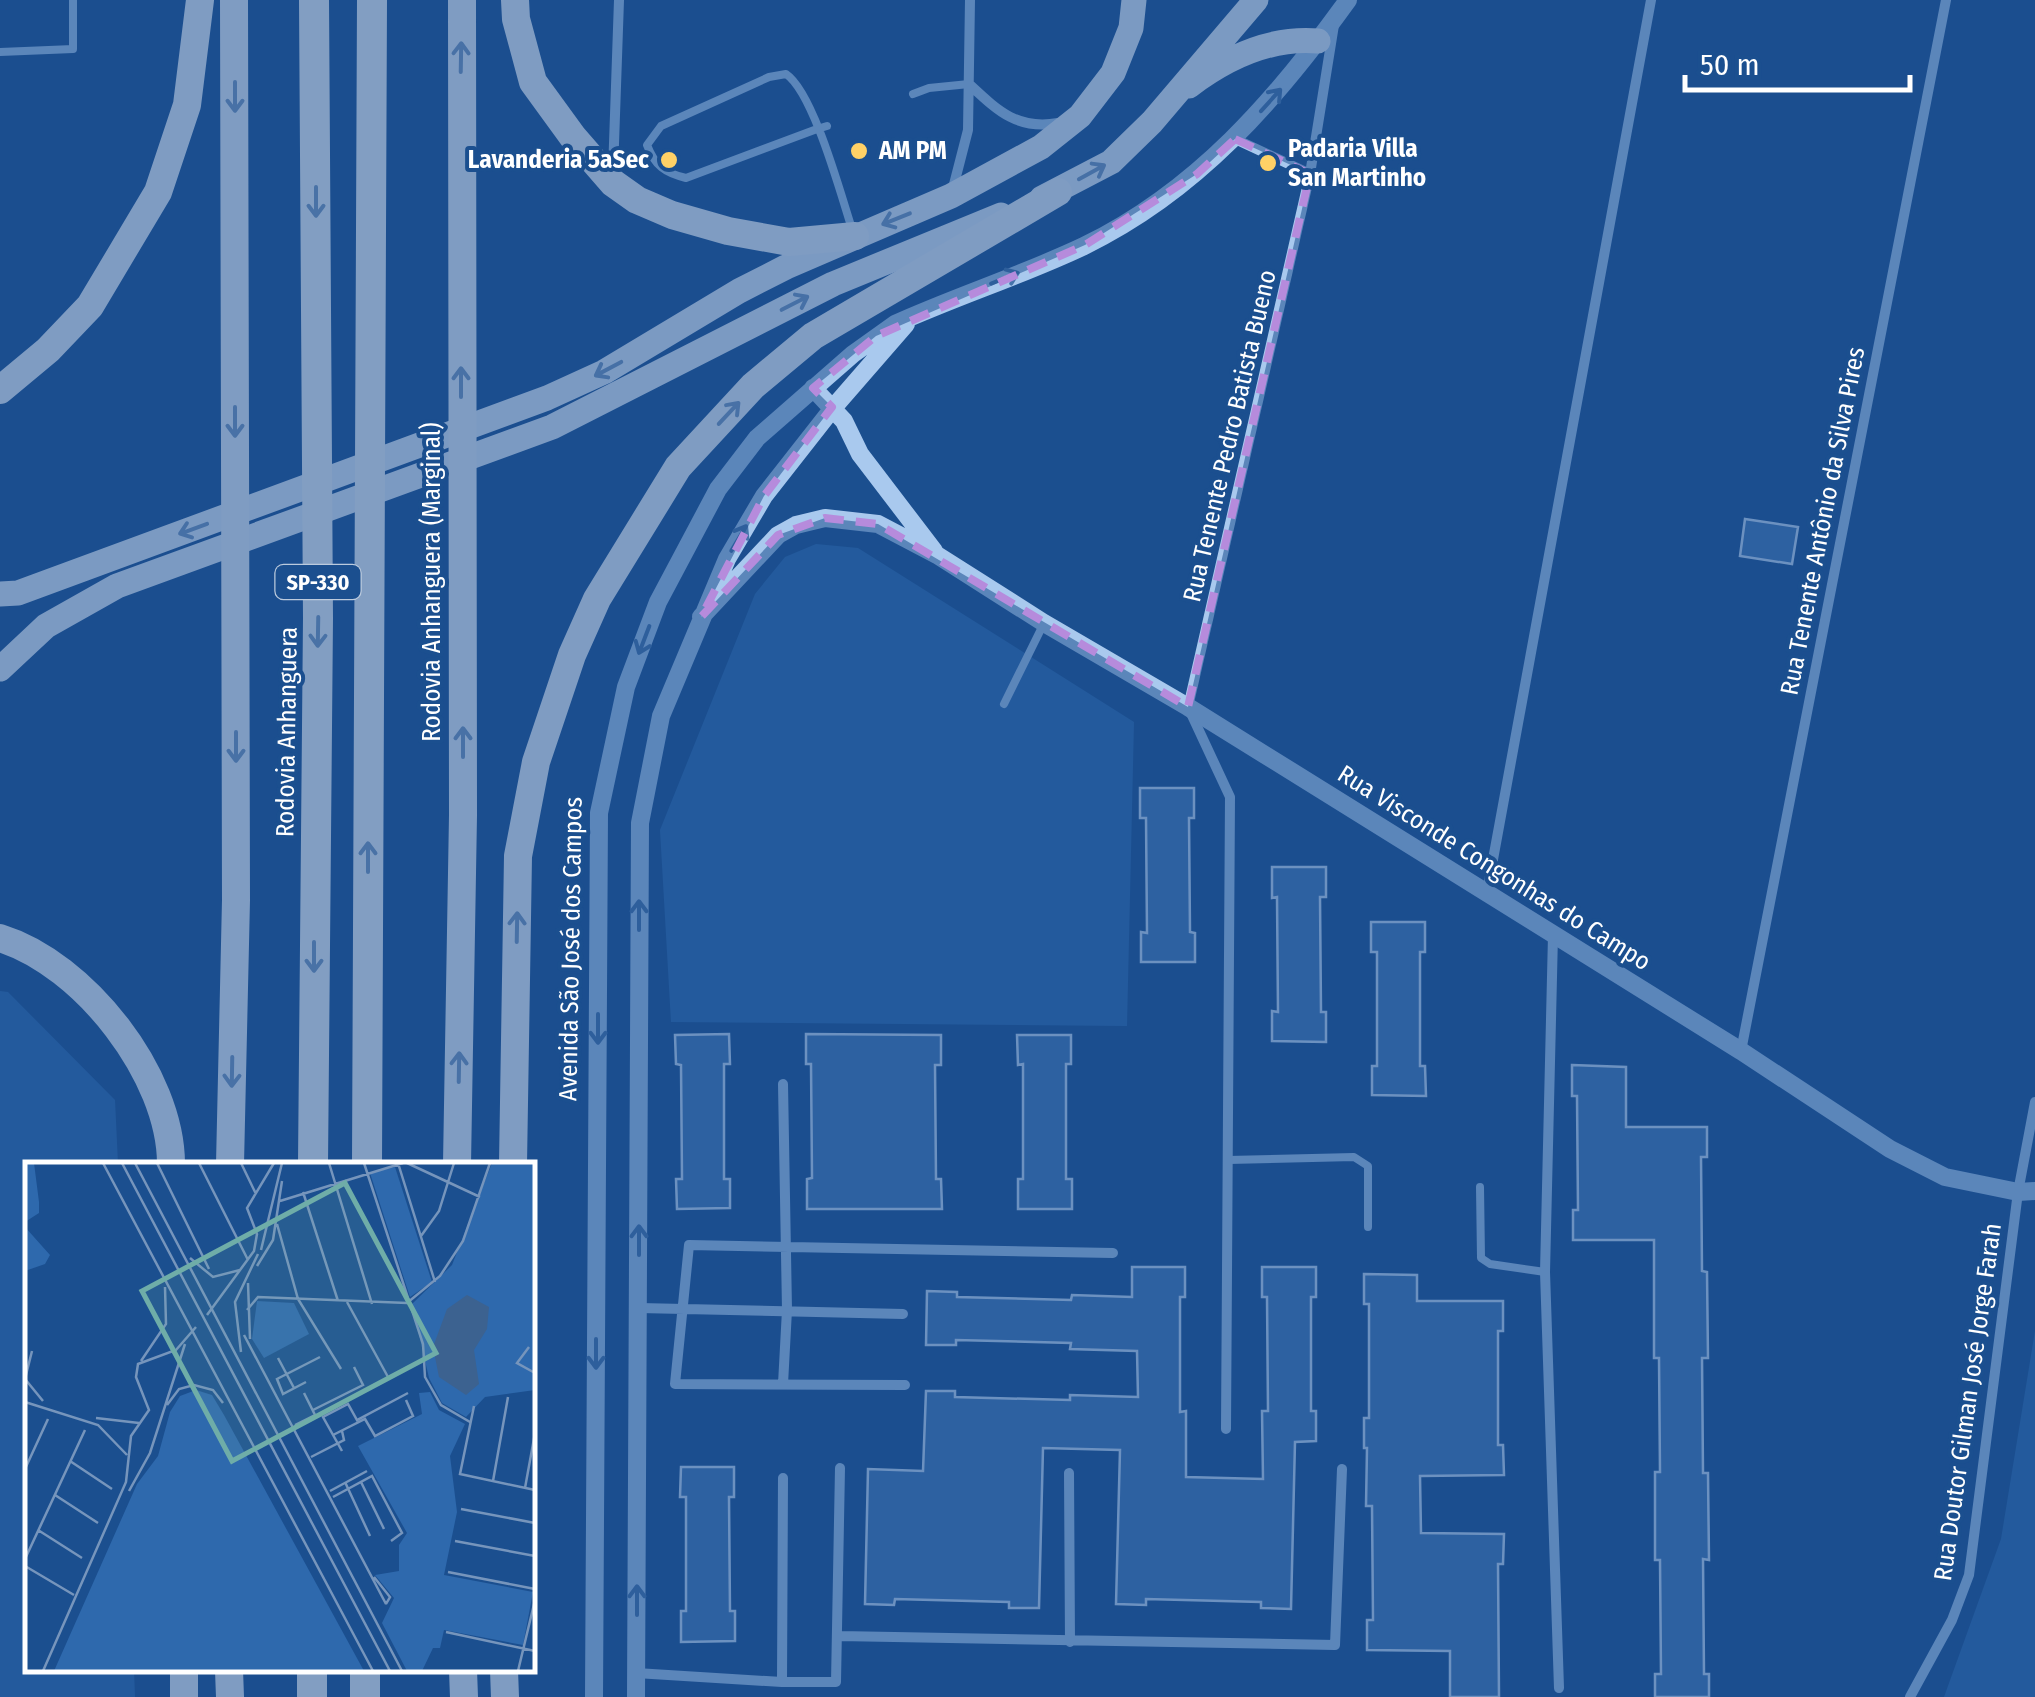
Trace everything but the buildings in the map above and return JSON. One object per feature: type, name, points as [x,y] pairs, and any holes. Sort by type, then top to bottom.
[{"type":"highway","points":[[0,390],[48,350],[90,306],[158,192],[187,105],[200,0]]},
{"type":"highway","points":[[230,1162],[236,900],[234,0]]},
{"type":"highway","name":"Rodovia Anhanguera","points":[[313,1162],[318,618],[314,0]]},
{"type":"highway","name":"SP-330","points":[[367,1162],[372,0]]},
{"type":"highway","name":"Rodovia Anhanguera (Marginal)","points":[[458,1162],[463,815],[462,0]]},
{"type":"highway","points":[[515,0],[516,19],[533,82],[613,183],[637,200],[728,232],[789,242],[855,236]]},
{"type":"highway","points":[[513,1162],[518,856],[536,762],[572,654],[597,598],[678,467],[753,386],[814,336],[1058,192]]},
{"type":"highway","points":[[0,938],[19,944],[64,973],[106,1015],[140,1060],[160,1108],[171,1162]]},
{"type":"highway","points":[[229,1672],[230,1697]]},
{"type":"highway","points":[[365,1697],[366,1672]]},
{"type":"highway","points":[[463,1672],[464,1697]]},
{"type":"main road","points":[[0,594],[18,593],[547,398],[604,372],[739,291],[951,196],[1041,147],[1080,116],[1113,73],[1131,28],[1134,0]]},
{"type":"main road","points":[[0,669],[46,626],[116,586],[552,426],[833,284],[1058,192],[1111,162],[1152,122],[1256,0]]},
{"type":"main road","points":[[1169,101],[1253,49],[1298,40],[1318,42]]},
{"type":"street","points":[[613,183],[619,0]]},
{"type":"street","points":[[951,196],[968,130],[970,0]]},
{"type":"street","name":"Avenida São José dos Campos","points":[[594,1697],[599,813],[626,687],[658,602],[718,489],[756,438],[813,388],[876,336],[914,315],[1085,246],[1197,174],[1235,139],[1318,42],[1348,0]]},
{"type":"street","points":[[1487,892],[1652,0]]},
{"type":"street","name":"Rua Tenente Antônio da Silva Pires","points":[[1741,1051],[1946,0]]},
{"type":"street","name":"Rua Tenente Pedro Batista Bueno","points":[[1188,707],[1310,174],[1336,18]]},
{"type":"street","points":[[969,84],[1011,121],[1054,124],[1080,116]]},
{"type":"street","points":[[1235,139],[1310,174]]},
{"type":"street","name":"Avenida São José dos Campos","points":[[636,1697],[640,823],[662,716],[727,559],[764,496],[833,408],[914,315]]},
{"type":"street","name":"Rua Visconde Congonhas do Campo","points":[[813,388],[844,421],[860,454],[937,555]]},
{"type":"street","name":"Rua Visconde Congonhas do Campo","points":[[701,618],[754,557],[796,525],[825,518],[878,524],[937,555],[1044,624],[1188,707],[1741,1051],[1890,1149],[1945,1177],[2026,1192]]},
{"type":"street","points":[[1188,707],[1230,797],[1226,1429]]},
{"type":"street","points":[[1553,935],[1545,1272],[1559,1688]]},
{"type":"street","points":[[783,1084],[787,1310],[783,1384]]},
{"type":"street","name":"Rua Doutor Gilman José Jorge Farah","points":[[1910,1697],[1952,1620],[1969,1575],[2026,1192],[2035,1102]]},
{"type":"street","points":[[904,1385],[675,1384],[688,1245],[1113,1253]]},
{"type":"street","points":[[639,1308],[903,1314]]},
{"type":"street","points":[[636,1673],[836,1682],[840,1636],[840,1468]]},
{"type":"street","points":[[840,1636],[1335,1645],[1342,1470]]},
{"type":"street","points":[[1069,1473],[1070,1642]]},
{"type":"street","points":[[782,1682],[783,1478]]},
{"type":"lane","points":[[0,52],[74,49],[74,0]]},
{"type":"lane","points":[[822,127],[686,178],[668,174],[652,160],[647,146],[660,126],[769,77],[786,74],[802,90],[822,127],[855,236]]},
{"type":"lane","points":[[913,94],[929,88],[969,84]]},
{"type":"lane","points":[[1004,704],[1044,624]]},
{"type":"lane","points":[[1228,1160],[1364,1160],[1368,1166],[1368,1227]]},
{"type":"lane","points":[[1480,1187],[1481,1258],[1490,1264],[1545,1272]]},
{"type":"highlighted area","points":[[1235,139],[1310,174],[1188,707],[878,524],[825,518],[778,535],[701,617],[764,496],[832,407],[813,388],[876,336],[1085,245],[1197,174]]},
{"type":"shaded area","points":[[816,544],[858,548],[1134,722],[1127,1026],[671,1022],[660,830],[755,594],[785,557]]},
{"type":"shaded area","points":[[0,991],[8,992],[115,1100],[118,1162],[25,1162],[25,1672],[134,1672],[135,1697],[0,1697]]},
{"type":"shaded area","points":[[2035,1331],[2035,1697],[1944,1697],[2001,1539]]},
{"type":"place","name":"AM PM","points":[[859,151]]},
{"type":"place","name":"Lavanderia 5aSec","points":[[669,160]]},
{"type":"place","name":"Padaria Villa San Martinho","points":[[1268,163]]}]
